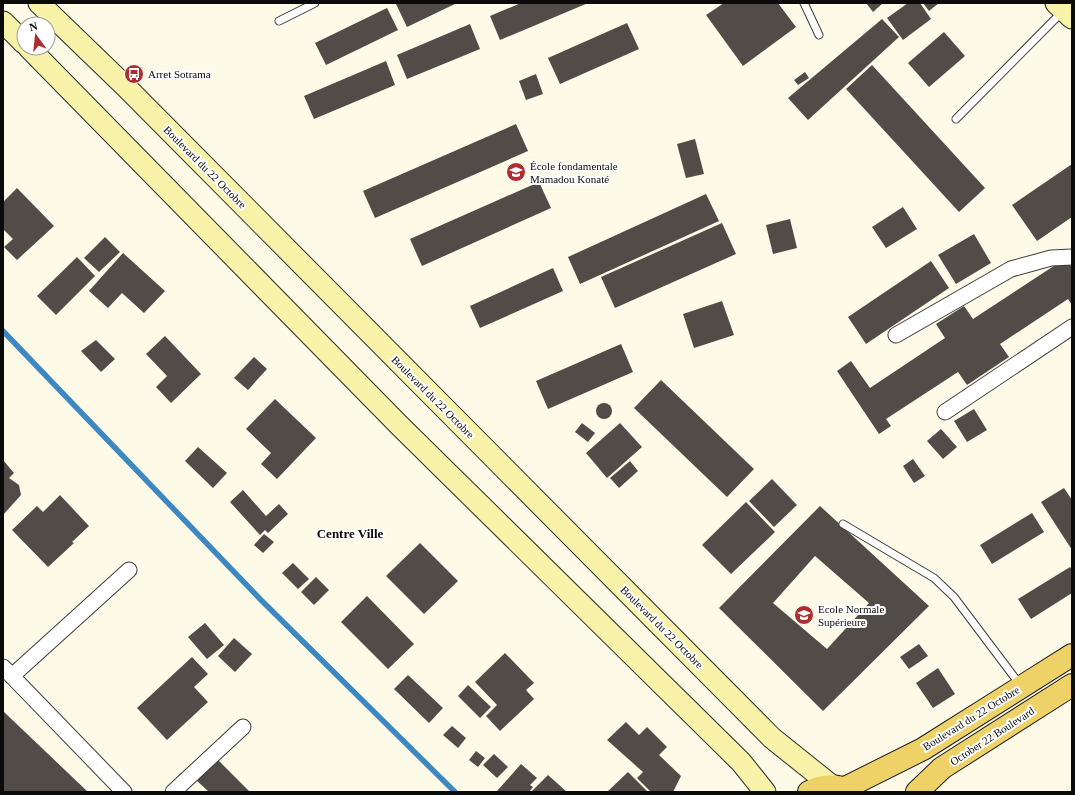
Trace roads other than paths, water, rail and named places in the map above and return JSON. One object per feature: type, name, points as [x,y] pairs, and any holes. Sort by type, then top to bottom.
[{"type":"main road","name":"Boulevard du 22 Octobre","points":[[39,3],[132,93],[772,738],[843,788],[923,749],[1072,655]]},
{"type":"main road","points":[[3,22],[16,35]]},
{"type":"main road","points":[[37,56],[399,424],[741,762],[765,792]]},
{"type":"main road","name":"October 22 Boulevard","points":[[917,792],[942,768],[1072,685]]},
{"type":"main road","points":[[809,792],[819,787],[843,788]]},
{"type":"street","points":[[896,335],[1011,269],[1051,258],[1072,258]]},
{"type":"street","points":[[945,412],[1072,327]]},
{"type":"street","points":[[124,792],[8,672],[129,570]]},
{"type":"street","points":[[173,792],[243,727]]},
{"type":"lane","points":[[279,21],[315,3]]},
{"type":"lane","points":[[804,3],[819,35]]},
{"type":"lane","points":[[956,119],[1064,10]]},
{"type":"lane","points":[[843,524],[934,578],[954,597],[1021,687]]},
{"type":"waterway","points":[[3,331],[261,600],[455,792]]},
{"type":"place","name":"Arret Sotrama","points":[[134,74]]},
{"type":"place","name":"École fondamentale Mamadou Konaté","points":[[516,172]]},
{"type":"place","name":"Ecole Normale Supérieure","points":[[804,615]]},
{"type":"district","name":"Centre Ville","points":[[350,533]]}]
